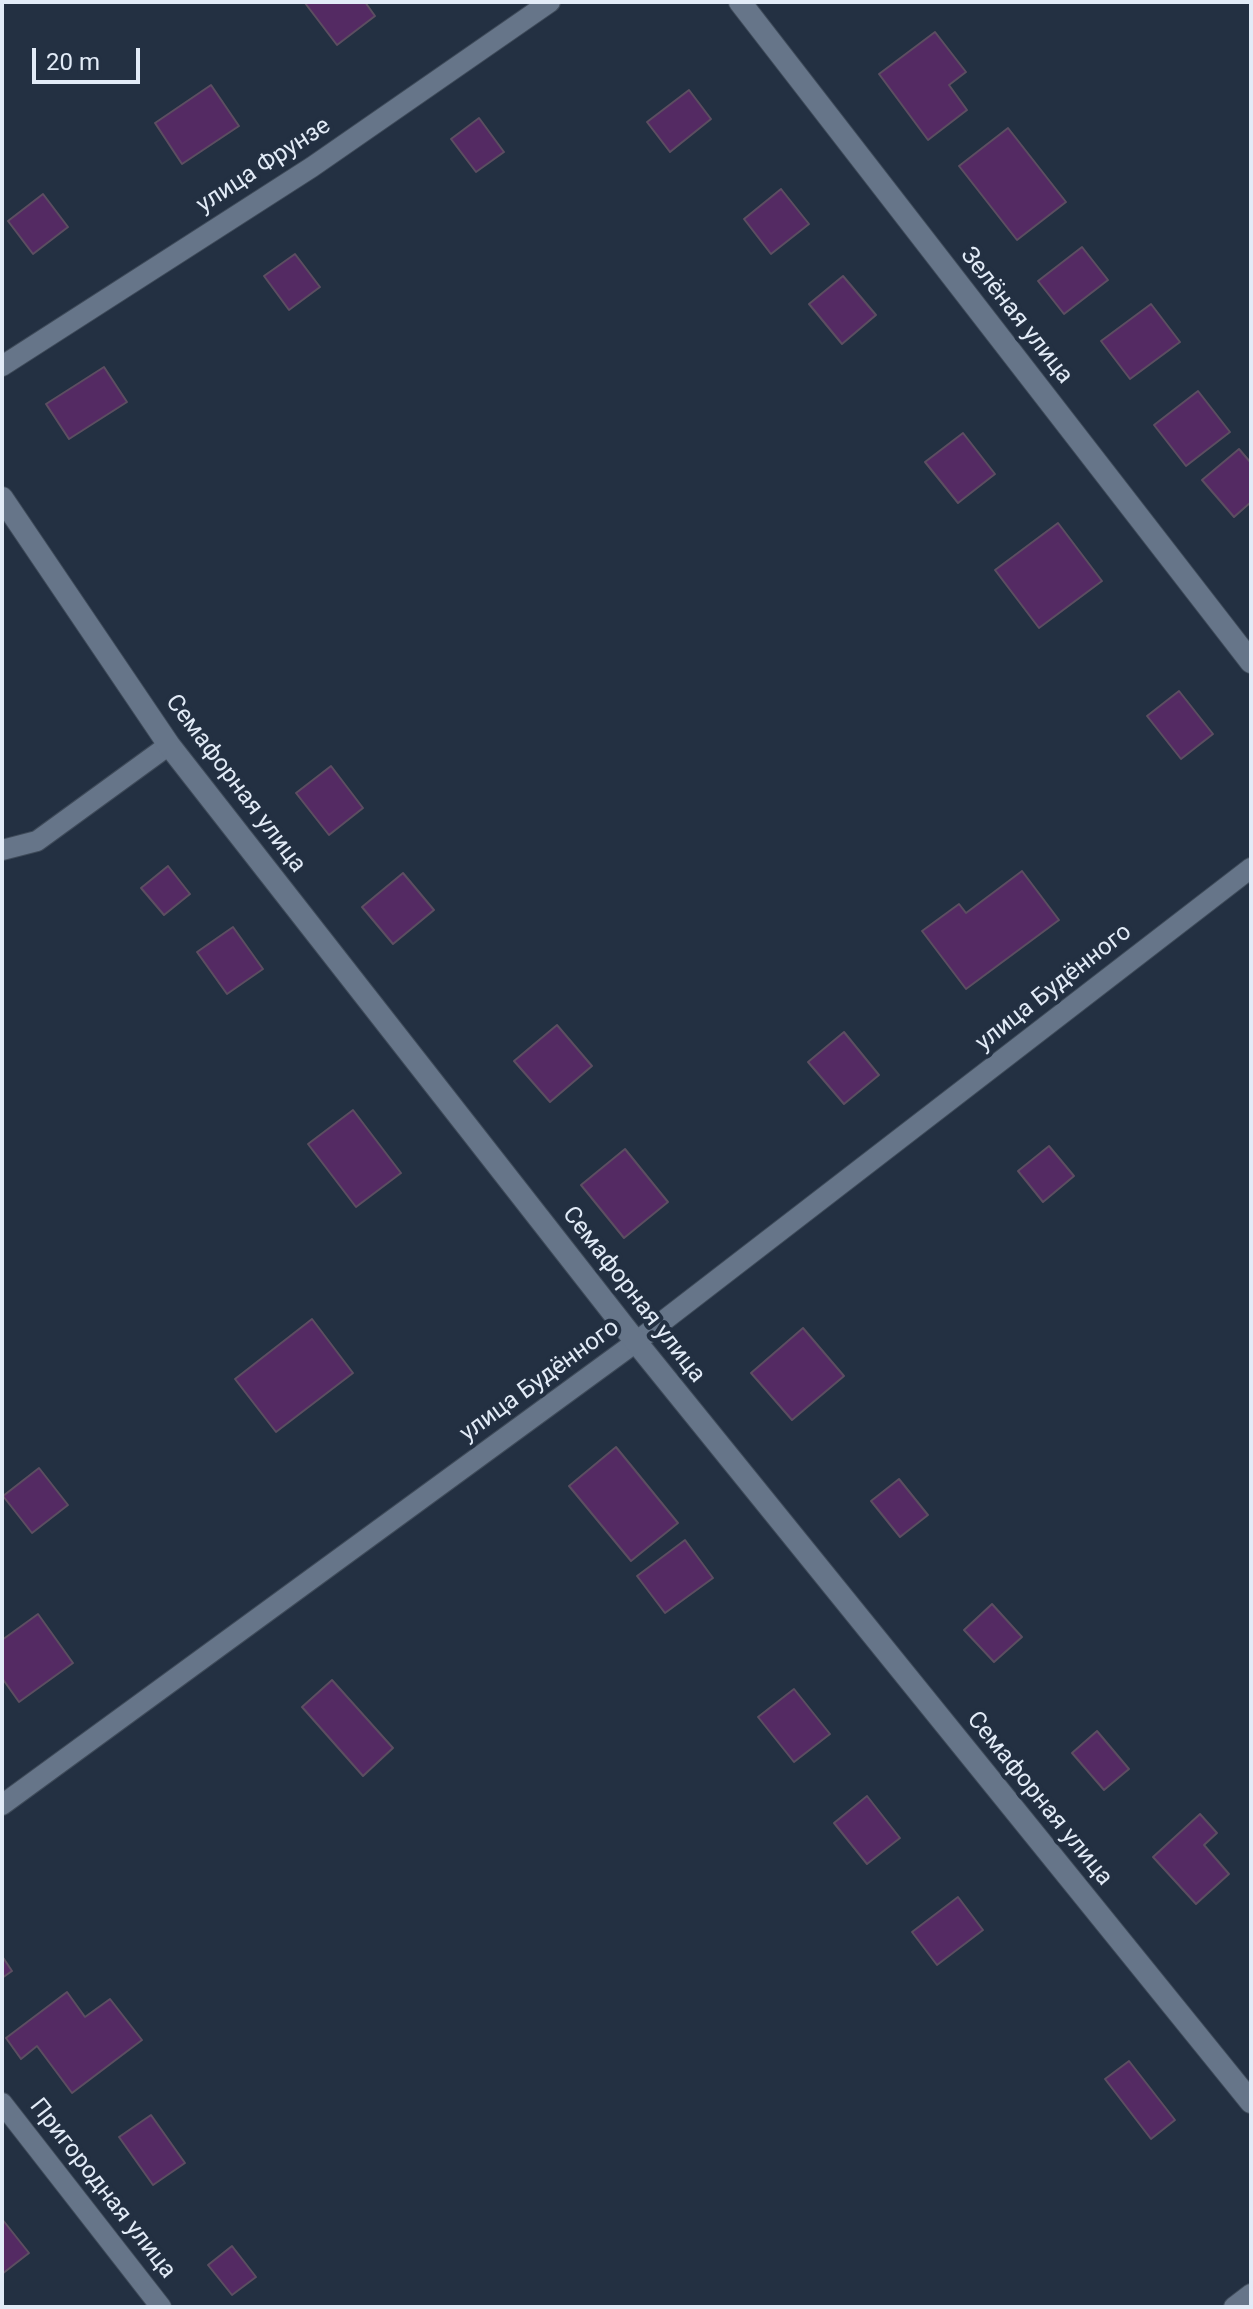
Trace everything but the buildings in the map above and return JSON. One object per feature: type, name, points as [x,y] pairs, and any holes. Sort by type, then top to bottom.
[{"type":"street","name":"Зелёная улица","points":[[740,2],[1251,662]]},
{"type":"street","name":"Семафорная улица","points":[[2,498],[169,745],[636,1342],[1251,2102]]},
{"type":"lane","name":"улица Фрунзе","points":[[2,366],[312,167],[550,2]]},
{"type":"lane","points":[[2,850],[37,841],[169,745]]},
{"type":"lane","name":"улица Будённого","points":[[2,1805],[636,1342],[1251,868]]},
{"type":"lane","name":"Пригородная улица","points":[[2,2103],[161,2307]]},
{"type":"lane","points":[[1234,2307],[1251,2294]]}]
